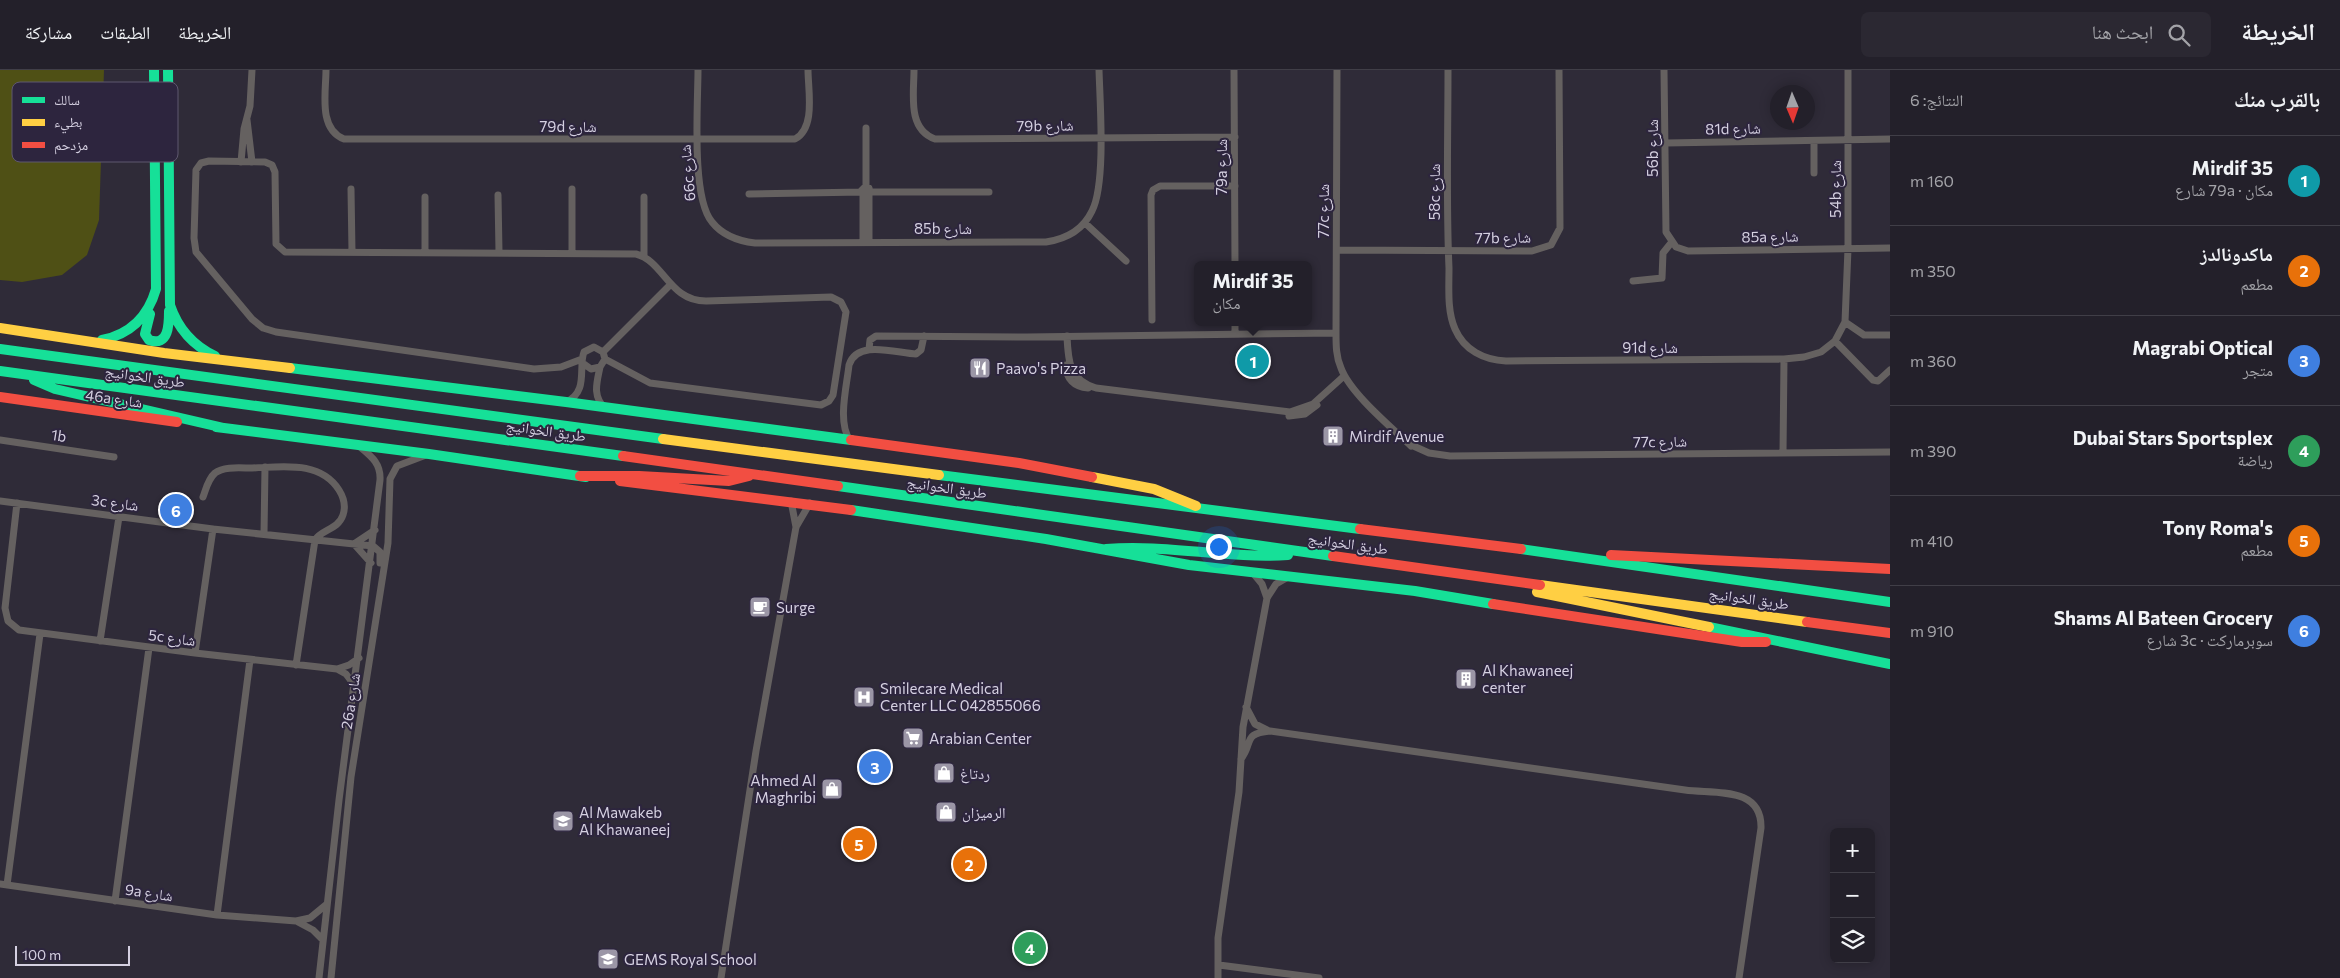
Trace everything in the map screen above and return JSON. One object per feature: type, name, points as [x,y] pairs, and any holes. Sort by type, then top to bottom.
[{"type":"main road","points":[[155,162],[157,280],[145,333],[148,340],[156,342],[164,339],[168,332],[168,162]]},
{"type":"main road","points":[[168,296],[172,314],[181,330],[200,349],[223,360]]},
{"type":"main road","points":[[88,340],[111,338],[126,332],[146,315],[154,299]]},
{"type":"main road","points":[[0,328],[164,353],[566,402],[1019,463],[1145,487],[1173,495],[1198,508]]},
{"type":"main road","name":"طريق الخوانيج","points":[[0,349],[550,425],[1541,552],[1890,602]]},
{"type":"main road","name":"طريق الخوانيج","points":[[0,371],[1890,632]]},
{"type":"main road","points":[[23,374],[55,389],[224,428],[357,444],[580,476],[810,503],[1106,548],[1122,553],[1188,565],[1440,594],[1622,626],[1730,640],[1780,641]]},
{"type":"main road","name":"46a شارع","points":[[0,396],[224,428]]},
{"type":"main road","points":[[580,476],[639,476],[729,481],[753,474]]},
{"type":"main road","points":[[1106,548],[1152,546],[1260,557],[1302,552]]},
{"type":"main road","points":[[1541,552],[1890,569]]},
{"type":"main road","points":[[1484,577],[1560,597],[1890,664]]},
{"type":"street","points":[[241,162],[252,70]]},
{"type":"street","name":"79d شارع","points":[[326,70],[326,121],[333,132],[344,139],[698,140],[790,140],[800,136],[808,124],[808,70]]},
{"type":"street","name":"66c شارع","points":[[698,70],[698,140],[701,197],[710,221],[730,238],[756,243]]},
{"type":"street","name":"79b شارع","points":[[914,70],[915,121],[924,134],[934,139],[1235,137]]},
{"type":"street","points":[[1099,70],[1100,138],[1098,187],[1093,210],[1085,223],[1126,261]]},
{"type":"street","name":"79a شارع","points":[[1234,70],[1235,261]]},
{"type":"street","name":"77c شارع","points":[[1336,70],[1336,334],[1338,361],[1344,376],[1353,388],[1409,444],[1429,453],[1450,456],[1870,454],[1890,452]]},
{"type":"street","name":"58c شارع","points":[[1448,70],[1450,314]]},
{"type":"street","name":"77b شارع","points":[[1337,250],[1538,250],[1555,240],[1560,228],[1559,70]]},
{"type":"street","name":"56b شارع","points":[[1664,70],[1666,143],[1665,226],[1671,243]]},
{"type":"street","name":"54b شارع","points":[[1844,322],[1848,249],[1848,70]]},
{"type":"street","points":[[247,120],[252,162]]},
{"type":"street","points":[[866,128],[866,242]]},
{"type":"street","name":"81d شارع","points":[[1666,143],[1890,140]]},
{"type":"street","points":[[1814,141],[1814,173]]},
{"type":"street","points":[[566,402],[578,393],[583,361],[584,352],[590,347],[597,348],[604,356],[640,379],[656,384],[825,404],[832,398],[846,316],[844,305],[831,297],[701,301],[687,297],[644,257],[633,253],[288,252],[280,250],[276,244],[274,168],[269,162],[205,162],[198,166],[195,174],[194,243],[201,261],[252,319],[263,328],[276,332],[534,369],[561,367],[583,361],[597,368]]},
{"type":"street","points":[[1152,320],[1151,195],[1153,190],[1160,186],[1235,186]]},
{"type":"street","points":[[351,189],[352,252]]},
{"type":"street","points":[[572,189],[572,252]]},
{"type":"street","points":[[749,194],[866,191],[989,192]]},
{"type":"street","points":[[498,194],[499,252]]},
{"type":"street","points":[[644,197],[644,257]]},
{"type":"street","points":[[424,198],[425,252]]},
{"type":"street","name":"85b شارع","points":[[756,243],[1046,242],[1064,238],[1085,223]]},
{"type":"street","points":[[1633,281],[1662,278],[1663,253],[1671,243]]},
{"type":"street","name":"85a شارع","points":[[1671,243],[1676,248],[1688,251],[1890,248]]},
{"type":"street","points":[[606,408],[598,399],[596,388],[597,368],[604,356],[671,284]]},
{"type":"street","name":"91d شارع","points":[[1450,314],[1455,331],[1466,345],[1480,356],[1497,361],[1784,359],[1812,355],[1835,341]]},
{"type":"street","points":[[1890,335],[1864,335],[1844,322],[1835,341],[1873,380],[1878,381],[1890,370]]},
{"type":"street","points":[[1235,326],[1235,334]]},
{"type":"street","points":[[869,349],[870,340],[874,337],[1336,334]]},
{"type":"street","points":[[850,440],[843,426],[849,365],[856,353],[869,349],[916,354],[921,350],[924,336]]},
{"type":"street","points":[[1067,336],[1068,359],[1066,370],[1071,381],[1083,388],[1096,388],[1275,411],[1302,410],[1325,395],[1344,376]]},
{"type":"street","points":[[1783,453],[1784,359]]},
{"type":"street","name":"1b","points":[[0,440],[114,457]]},
{"type":"street","name":"26a شارع","points":[[320,978],[327,904],[371,564],[380,469],[372,456],[357,444]]},
{"type":"street","name":"77c شارع","points":[[1870,454],[1890,448]]},
{"type":"street","name":"26a شارع","points":[[331,978],[348,798],[388,544],[391,475],[397,466],[429,454]]},
{"type":"street","points":[[264,534],[266,467]]},
{"type":"street","points":[[203,497],[210,478],[217,472],[226,469],[266,467],[308,468],[324,475],[337,486],[344,500],[342,518],[334,528],[318,536],[315,540],[296,665]]},
{"type":"street","name":"3c شارع","points":[[0,501],[213,529],[373,546]]},
{"type":"street","points":[[791,501],[796,527]]},
{"type":"street","name":"5c شارع","points":[[17,503],[5,608],[8,621],[19,630],[149,648],[337,669]]},
{"type":"street","points":[[721,978],[756,752],[796,527],[810,503]]},
{"type":"street","points":[[100,641],[119,517]]},
{"type":"street","points":[[195,653],[213,529]]},
{"type":"street","points":[[371,564],[354,544],[375,530]]},
{"type":"street","points":[[373,546],[379,549],[381,555],[381,588]]},
{"type":"street","points":[[1253,573],[1262,584],[1267,598]]},
{"type":"street","points":[[1218,978],[1218,938],[1239,792],[1246,707],[1267,598],[1276,584],[1291,576]]},
{"type":"street","points":[[3,885],[40,634]]},
{"type":"street","points":[[115,901],[149,648]]},
{"type":"street","points":[[337,669],[349,665],[359,658]]},
{"type":"street","points":[[217,915],[250,660]]},
{"type":"street","points":[[337,669],[346,674],[355,686]]},
{"type":"street","points":[[1246,707],[1256,724],[1270,731]]},
{"type":"street","points":[[1241,759],[1251,736],[1255,733],[1270,731],[1685,790],[1732,794],[1748,799],[1758,809],[1761,828],[1739,978]]},
{"type":"street","name":"9a شارع","points":[[3,885],[217,915],[296,921],[308,926],[323,940]]},
{"type":"street","name":"9a شارع","points":[[296,921],[316,915],[327,904]]},
{"type":"street","points":[[1219,965],[1319,978]]},
{"type":"shaded area","points":[[0,70],[104,70],[104,82],[12,82],[12,162],[101,162],[99,220],[87,255],[62,275],[22,282],[0,280]]},
{"type":"traffic: fast","points":[[154,70],[154,82]]},
{"type":"traffic: fast","points":[[168,70],[168,82]]},
{"type":"traffic: fast","points":[[102,340],[122,333],[137,323],[148,308],[156,289],[155,162]]},
{"type":"traffic: fast","points":[[169,162],[170,305],[177,322],[187,335],[199,347],[215,356]]},
{"type":"traffic: fast","points":[[150,314],[145,334],[149,340],[156,341],[161,340],[166,333],[169,311]]},
{"type":"traffic: fast","points":[[0,349],[663,439]]},
{"type":"traffic: fast","points":[[290,368],[851,440]]},
{"type":"traffic: fast","points":[[0,371],[623,456]]},
{"type":"traffic: fast","points":[[34,380],[55,389],[224,428]]},
{"type":"traffic: fast","points":[[216,427],[429,454],[586,477]]},
{"type":"traffic: fast","points":[[939,475],[1360,529]]},
{"type":"traffic: fast","points":[[838,486],[1333,556]]},
{"type":"traffic: fast","points":[[851,510],[1046,539],[1189,565],[1415,591],[1493,604]]},
{"type":"traffic: fast","points":[[1106,549],[1152,548],[1242,555],[1288,555]]},
{"type":"traffic: fast","points":[[1521,549],[1890,602]]},
{"type":"traffic: fast","points":[[1709,627],[1890,664]]},
{"type":"traffic: slow","points":[[0,328],[164,353],[290,368]]},
{"type":"traffic: slow","points":[[663,439],[939,475]]},
{"type":"traffic: slow","points":[[1092,477],[1154,489],[1196,506]]},
{"type":"traffic: slow","points":[[1540,585],[1807,622]]},
{"type":"traffic: slow","points":[[1537,592],[1709,627]]},
{"type":"traffic: jam","points":[[0,397],[177,422]]},
{"type":"traffic: jam","points":[[851,440],[1019,463],[1092,477]]},
{"type":"traffic: jam","points":[[623,456],[838,486]]},
{"type":"traffic: jam","points":[[580,476],[639,476],[729,481],[749,476]]},
{"type":"traffic: jam","points":[[620,481],[851,510]]},
{"type":"traffic: jam","points":[[1360,529],[1521,549]]},
{"type":"traffic: jam","points":[[1611,555],[1890,569]]},
{"type":"traffic: jam","points":[[1333,556],[1540,585]]},
{"type":"traffic: jam","points":[[1493,604],[1742,642],[1766,642]]},
{"type":"traffic: jam","points":[[1807,622],[1890,633]]},
{"type":"place","name":"Mirdif 35","points":[[1253,361]]},
{"type":"place","name":"Paavo's Pizza","points":[[980,368]]},
{"type":"place","name":"Mirdif Avenue","points":[[1333,436]]},
{"type":"place","name":"Shams Al Bateen Grocery","points":[[176,510]]},
{"type":"place","name":"Surge","points":[[760,607]]},
{"type":"place","name":"Al Khawaneej center","points":[[1466,679]]},
{"type":"place","name":"Smilecare Medical Center LLC 042855066","points":[[864,697]]},
{"type":"place","name":"Arabian Center","points":[[913,738]]},
{"type":"place","name":"Magrabi Optical","points":[[875,767]]},
{"type":"place","name":"ردتاغ","points":[[944,773]]},
{"type":"place","name":"Ahmed Al Maghribi","points":[[832,789]]},
{"type":"place","name":"الرميزان","points":[[946,812]]},
{"type":"place","name":"Al Mawakeb Al Khawaneej","points":[[563,821]]},
{"type":"place","name":"Tony Roma's","points":[[859,844]]},
{"type":"place","name":"ماكدونالدز","points":[[969,864]]},
{"type":"place","name":"Dubai Stars Sportsplex","points":[[1030,948]]},
{"type":"place","name":"GEMS Royal School","points":[[608,959]]}]
